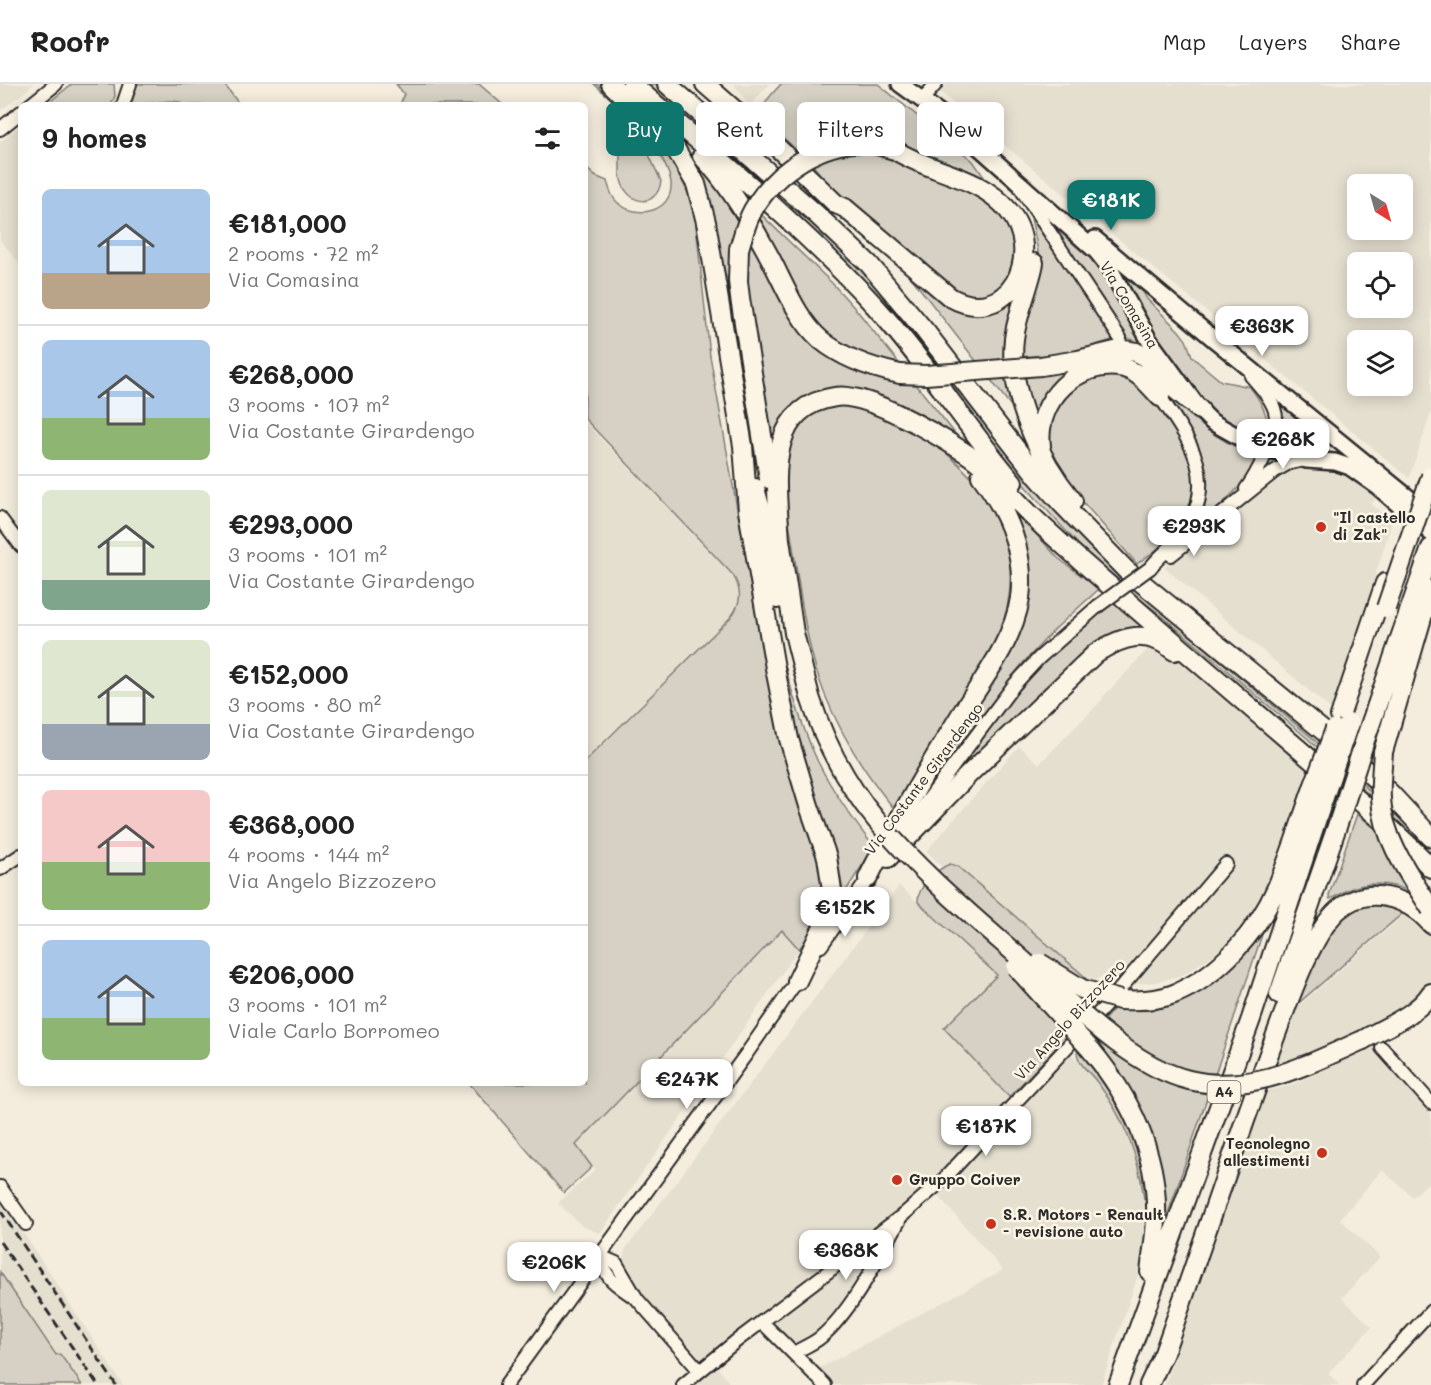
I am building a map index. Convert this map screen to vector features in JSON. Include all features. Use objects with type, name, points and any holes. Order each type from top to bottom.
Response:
[{"type":"highway","points":[[611,84],[675,148],[696,184],[706,222],[743,446],[748,511],[775,668],[789,739],[808,806],[827,857],[832,890],[830,912],[797,981]]},
{"type":"highway","points":[[632,84],[753,188],[843,272],[890,324],[1003,470],[1082,559]]},
{"type":"highway","points":[[667,84],[816,214],[868,264],[925,331],[1037,476],[1110,554],[1157,597],[1327,734],[1390,793],[1429,834]]},
{"type":"highway","points":[[685,84],[715,102]]},
{"type":"highway","points":[[705,84],[725,102]]},
{"type":"highway","points":[[648,97],[721,179],[768,254],[791,299],[813,332],[829,346],[859,362],[900,374],[926,375],[1041,366],[1115,351],[1136,352],[1144,356],[1176,390],[1200,410]]},
{"type":"highway","points":[[905,151],[918,153],[961,170],[1013,204],[1027,221],[1035,255],[1016,328],[1014,342],[1016,386],[1042,454],[1110,554]]},
{"type":"highway","points":[[785,155],[836,204],[845,208],[958,302],[989,303],[1009,292],[1018,280],[1024,256],[1022,235],[1011,213],[994,197],[962,178],[904,156]]},
{"type":"highway","points":[[810,156],[789,168],[769,187],[752,211],[739,249],[738,281],[794,633],[810,698]]},
{"type":"highway","points":[[1042,454],[1042,425],[1047,406],[1056,393],[1076,375],[1104,367],[1125,368],[1144,380],[1160,397]]},
{"type":"highway","points":[[780,543],[778,451],[789,425],[811,405],[847,396],[863,400],[912,422],[982,465],[1038,521],[1370,810],[1431,868]]},
{"type":"highway","points":[[868,878],[924,775],[1006,639],[1016,618],[1021,571],[1012,525],[994,493],[980,475],[948,443]]},
{"type":"highway","points":[[743,446],[762,514],[781,622],[828,743],[862,800],[903,850],[972,915],[1125,1049],[1147,1064],[1190,1080],[1237,1084],[1271,1078],[1363,1040],[1409,1024],[1431,1007]]},
{"type":"highway","points":[[1344,720],[1393,561],[1431,467]]},
{"type":"highway","name":"A4","points":[[1118,1385],[1251,1019],[1319,793],[1386,608],[1425,481]]},
{"type":"highway","name":"A4","points":[[1148,1385],[1429,555]]},
{"type":"highway","points":[[1428,915],[1394,845],[1381,799],[1383,752],[1431,586]]},
{"type":"highway","points":[[868,878],[1048,697],[1096,653],[1113,642],[1142,636],[1156,639],[1188,662],[1219,679]]},
{"type":"highway","points":[[972,915],[1068,981],[1093,993],[1120,1000],[1154,999],[1174,994],[1204,977],[1237,948],[1256,924],[1276,889],[1319,793]]},
{"type":"highway","points":[[1148,1385],[1164,1353],[1293,988],[1319,937],[1339,909],[1370,896],[1396,899],[1428,915]]},
{"type":"highway","points":[[972,915],[1091,1050],[1115,1080],[1131,1108],[1146,1145],[1152,1171],[1156,1216],[1145,1309]]},
{"type":"highway","points":[[1363,1040],[1406,1015],[1427,1000],[1431,993]]},
{"type":"main road","name":"Via Comasina","points":[[900,84],[921,100],[934,116],[966,143],[990,159],[1097,252],[1110,267],[1149,340],[1200,410],[1212,422],[1253,445],[1307,460],[1335,462],[1350,467],[1377,486],[1431,533]]},
{"type":"main road","name":"Via Comasina","points":[[1015,180],[1076,223],[1236,358],[1431,516]]},
{"type":"street","points":[[34,102],[56,84]]},
{"type":"street","points":[[124,102],[130,84]]},
{"type":"street","points":[[921,100],[936,84]]},
{"type":"street","points":[[0,129],[18,114]]},
{"type":"street","points":[[1015,180],[1120,338]]},
{"type":"street","name":"Via Comasina","points":[[1236,358],[1274,406],[1278,424],[1275,438],[1268,449]]},
{"type":"street","points":[[1139,367],[1179,423],[1192,447],[1200,486],[1196,507],[1187,526],[1180,537],[1150,568]]},
{"type":"street","name":"Via Costante Girardengo","points":[[1220,516],[1250,483],[1262,465],[1268,449]]},
{"type":"street","name":"Via Costante Girardengo","points":[[506,1385],[797,981],[868,878],[1014,685],[1047,651],[1098,606],[1150,568],[1162,562],[1278,468],[1307,460]]},
{"type":"street","points":[[0,518],[18,542]]},
{"type":"street","points":[[0,869],[18,857]]},
{"type":"street","name":"Via Angelo Bizzozero","points":[[682,1385],[903,1215],[944,1179],[1100,1011],[1226,864]]},
{"type":"street","points":[[1382,1048],[1431,1103]]},
{"type":"street","points":[[0,1187],[26,1224]]},
{"type":"street","name":"Via Angelo Bizzozero","points":[[793,1353],[819,1339],[832,1327],[857,1292],[903,1215]]},
{"type":"street","points":[[600,1256],[605,1275],[637,1299],[699,1370]]},
{"type":"street","points":[[1363,1385],[1431,1311]]},
{"type":"street","points":[[762,1322],[825,1385]]},
{"type":"shaded area","points":[[0,84],[34,84],[0,111]]},
{"type":"shaded area","points":[[72,84],[114,84],[115,96],[112,102],[51,102]]},
{"type":"shaded area","points":[[137,84],[224,84],[238,102],[170,101],[132,102]]},
{"type":"shaded area","points":[[396,84],[479,84],[500,102],[401,102],[404,94]]},
{"type":"shaded area","points":[[594,84],[597,84],[617,102]]},
{"type":"shaded area","points":[[645,84],[659,84],[680,102],[664,102]]},
{"type":"shaded area","points":[[734,84],[770,84],[753,102],[746,102]]},
{"type":"shaded area","points":[[781,84],[878,84],[900,102],[797,102],[797,150],[785,139],[785,102],[767,102]]},
{"type":"shaded area","points":[[947,84],[1431,84],[1431,413],[1409,478],[1004,145],[1004,102],[952,102],[940,92]]},
{"type":"shaded area","points":[[684,106],[696,116],[696,133],[684,122]]},
{"type":"shaded area","points":[[905,106],[917,116],[917,156],[967,156],[973,161],[1010,215],[1017,268],[998,292],[976,298],[955,293],[836,194],[803,156],[905,156]]},
{"type":"shaded area","points":[[18,127],[18,261],[0,240],[0,142]]},
{"type":"shaded area","points":[[620,156],[650,156],[661,181],[658,191],[647,200],[633,198],[622,184]]},
{"type":"shaded area","points":[[660,156],[669,156],[674,162],[694,207],[710,356],[759,632],[779,726],[818,848],[822,872],[822,896],[817,918],[810,934],[799,949],[782,930],[576,1145],[592,1167],[564,1193],[472,1086],[588,1086],[588,758],[731,617],[739,601],[738,586],[733,575],[588,422],[588,170],[595,176],[607,181],[613,198],[617,202],[625,208],[643,212],[660,207],[670,193],[671,183]]},
{"type":"shaded area","points":[[719,156],[742,156],[812,217],[881,289],[1114,568],[1142,595],[1311,737],[1431,847],[1431,855],[1307,738],[1156,611],[1112,578],[1085,552],[1024,485],[921,351]]},
{"type":"shaded area","points":[[703,166],[720,187],[801,325],[890,373],[884,361],[840,344],[806,313],[743,197],[832,283],[859,313],[965,446],[844,390],[773,441],[769,439],[744,276],[726,278],[710,199],[698,170]]},
{"type":"shaded area","points":[[1045,213],[1101,265],[1143,344],[1128,338],[1043,215]]},
{"type":"shaded area","points":[[1031,218],[1115,339],[1071,353],[1019,357],[1038,251]]},
{"type":"shaded area","points":[[876,240],[946,300],[1016,291],[1009,321],[1018,415],[914,281]]},
{"type":"shaded area","points":[[1118,272],[1143,292],[1147,299],[1179,331],[1186,340],[1192,356],[1198,362],[1221,381],[1250,387],[1266,415],[1266,429],[1261,435],[1253,438],[1213,415],[1175,372]]},
{"type":"shaded area","points":[[1114,352],[1151,365],[1065,375],[1052,385],[1041,399],[1034,420],[1017,369]]},
{"type":"shaded area","points":[[1151,372],[1199,423],[1226,442],[1259,456],[1242,484],[1204,522],[1202,521],[1206,498],[1206,478],[1203,459],[1187,424]]},
{"type":"shaded area","points":[[1110,373],[1136,384],[1155,402],[1185,444],[1195,470],[1193,498],[1182,525],[1168,541],[1137,564],[1067,484],[1045,443],[1049,409],[1077,381]]},
{"type":"shaded area","points":[[1268,393],[1308,423],[1322,453],[1312,456],[1282,449]]},
{"type":"shaded area","points":[[843,402],[875,410],[913,430],[943,451],[969,475],[989,502],[1003,533],[1010,566],[1008,602],[997,640],[896,811],[865,770],[847,741],[818,676],[804,616],[785,496],[784,457],[790,432],[799,420],[813,412]]},
{"type":"shaded area","points":[[588,425],[752,596],[588,756]]},
{"type":"shaded area","points":[[1313,463],[1345,470],[1379,494],[1371,504],[1392,522],[1333,711],[1164,567],[1276,477],[1295,467]]},
{"type":"shaded area","points":[[1000,495],[1058,558],[1099,589],[1056,628],[1023,663],[941,768],[938,766],[1021,612]]},
{"type":"shaded area","points":[[1115,601],[1150,630],[1126,632],[953,780],[1025,683],[1067,639]]},
{"type":"shaded area","points":[[773,616],[792,690],[810,744],[837,795],[874,847],[833,911],[799,754]]},
{"type":"shaded area","points":[[1154,643],[1170,652],[1313,772],[1283,864],[1248,925],[1227,946],[1183,975],[1156,982],[1135,984],[1109,981],[1102,976],[1091,983],[957,866],[950,864],[942,867],[926,851],[1019,746],[1039,764]]},
{"type":"shaded area","points":[[1357,814],[1385,836],[1416,894],[1399,887],[1373,884],[1347,890],[1330,899],[1329,895]]},
{"type":"shaded area","points":[[950,864],[957,866],[1083,975],[1091,986],[1059,1024],[1069,1034],[1009,1097],[944,1028],[997,975],[918,902],[921,890],[929,879]]},
{"type":"shaded area","points":[[899,886],[977,954],[997,975],[944,1028],[1011,1099],[938,1178],[903,1210],[837,1330],[822,1344],[799,1354],[762,1316],[699,1364],[640,1297],[625,1270],[623,1259],[625,1250]]},
{"type":"shaded area","points":[[1354,901],[1411,906],[1294,1007],[1320,934]]},
{"type":"shaded area","points":[[1408,911],[1421,919],[1431,935],[1431,987],[1404,1013],[1273,1069],[1296,1008]]},
{"type":"shaded area","points":[[1266,923],[1165,1223],[1162,1222],[1133,1128],[1150,1196],[1144,1199],[1134,1152],[1122,1123],[1106,1095],[1081,1064],[1077,1051],[1118,1004],[1154,1002]]},
{"type":"shaded area","points":[[782,930],[799,949],[600,1233],[583,1227],[558,1203],[596,1169],[576,1145]]},
{"type":"shaded area","points":[[1373,1048],[1431,1113],[1431,1180],[1413,1197],[1382,1170],[1340,1219],[1380,1257],[1342,1298],[1372,1327],[1328,1373],[1339,1385],[1165,1385],[1266,1091],[1288,1086]]},
{"type":"shaded area","points":[[1069,1052],[1097,1081],[1123,1124],[1138,1166],[1144,1199],[1143,1238],[1138,1275],[1101,1385],[831,1385],[816,1370],[1003,1270],[936,1193]]},
{"type":"shaded area","points":[[0,1197],[123,1385],[82,1385],[60,1354],[57,1356],[0,1272]]},
{"type":"shaded area","points":[[0,1272],[56,1355],[60,1354],[82,1385],[0,1385]]},
{"type":"shaded area","points":[[714,1363],[731,1385],[687,1385]]},
{"type":"railway","points":[[0,1210],[116,1385]]},
{"type":"railway","points":[[0,1242],[98,1385]]},
{"type":"place","name":"\"Il castello di Zak\"","points":[[1321,527]]},
{"type":"place","name":"Tecnolegno allestimenti","points":[[1322,1153]]},
{"type":"place","name":"Gruppo Coiver","points":[[897,1180]]},
{"type":"place","name":"S.R. Motors - Renault - revisione auto","points":[[991,1224]]}]
